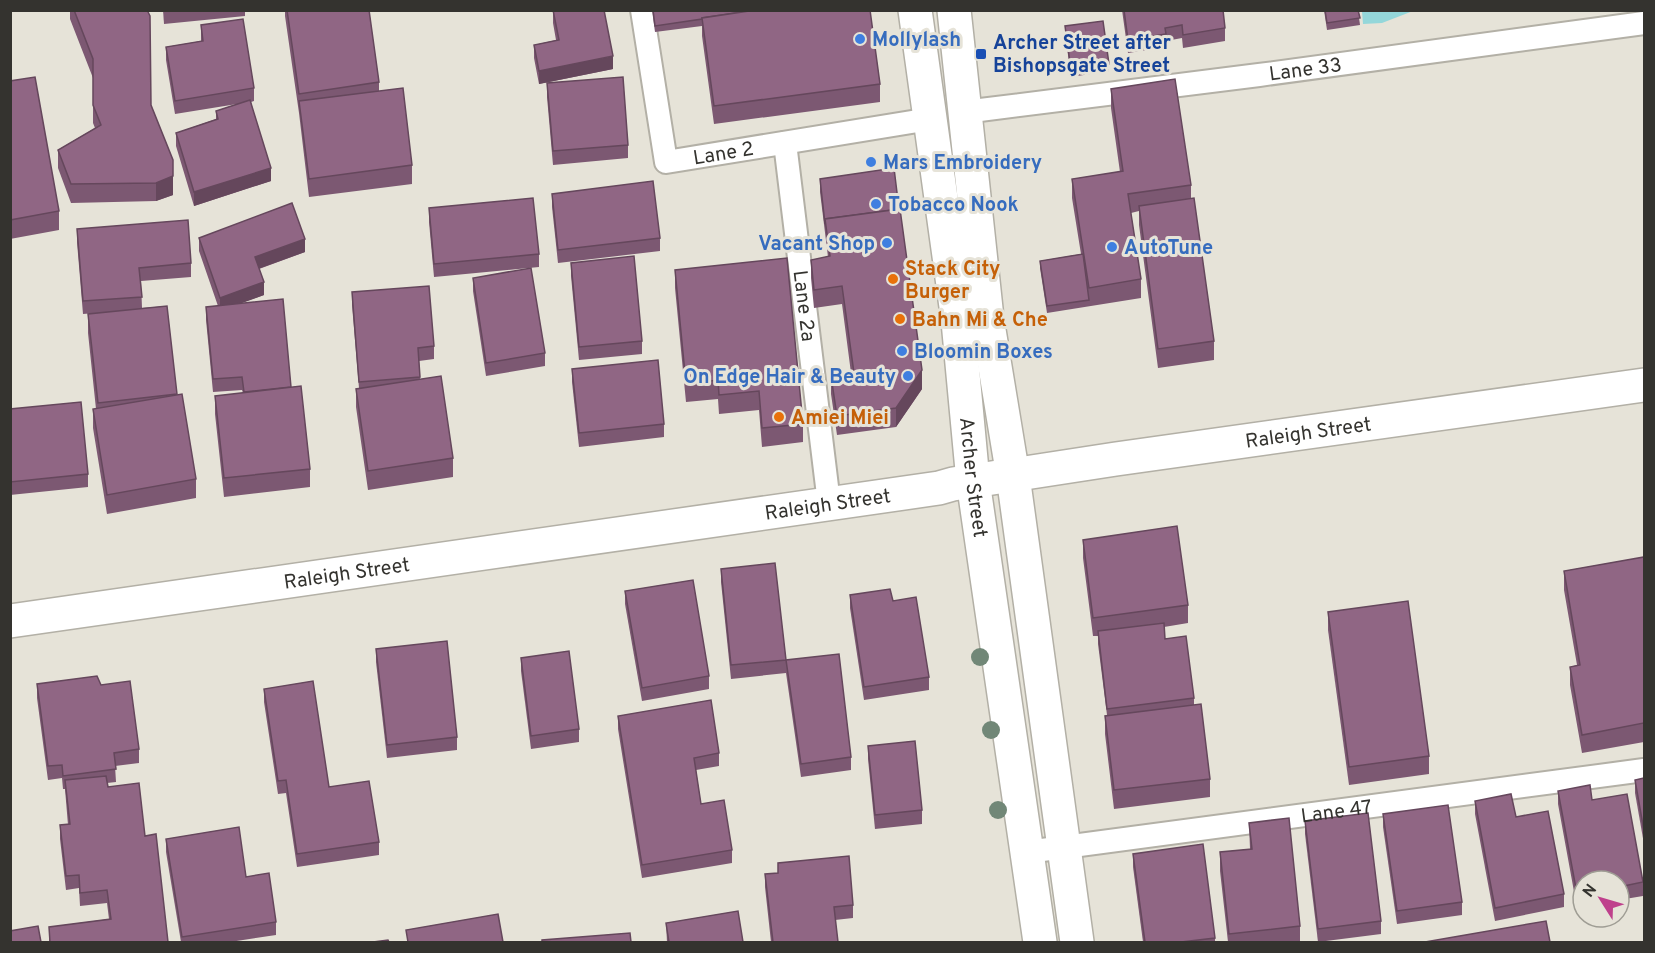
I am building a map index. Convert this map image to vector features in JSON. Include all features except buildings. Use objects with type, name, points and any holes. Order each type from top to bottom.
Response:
[{"type":"main road","name":"Archer Street","points":[[915,10],[958,321],[973,481],[1040,942]]},
{"type":"main road","name":"Archer Street","points":[[954,10],[987,318],[1013,476],[1077,942]]},
{"type":"main road","name":"Raleigh Street","points":[[10,621],[939,488],[1116,459],[1644,385]]},
{"type":"lane","name":"Lane 2","points":[[642,10],[666,162],[930,118]]},
{"type":"lane","name":"Lane 33","points":[[964,112],[1644,23]]},
{"type":"lane","name":"Lane 2a","points":[[785,143],[829,503]]},
{"type":"lane","name":"Lane 47","points":[[1027,852],[1644,770]]},
{"type":"water","points":[[1362,10],[1413,11],[1382,23],[1363,24]]},
{"type":"place","name":"Mollylash","points":[[860,39]]},
{"type":"place","name":"Archer Street after Bishopsgate Street","points":[[981,54]]},
{"type":"place","name":"Mars Embroidery","points":[[871,162]]},
{"type":"place","name":"Tobacco Nook","points":[[876,204]]},
{"type":"place","name":"Vacant Shop","points":[[887,243]]},
{"type":"place","name":"AutoTune","points":[[1112,247]]},
{"type":"place","name":"Stack City Burger","points":[[893,279]]},
{"type":"place","name":"Bahn Mi & Che","points":[[900,319]]},
{"type":"place","name":"Bloomin Boxes","points":[[902,351]]},
{"type":"place","name":"On Edge Hair & Beauty","points":[[908,376]]},
{"type":"place","name":"Amiei Miei","points":[[779,417]]}]
